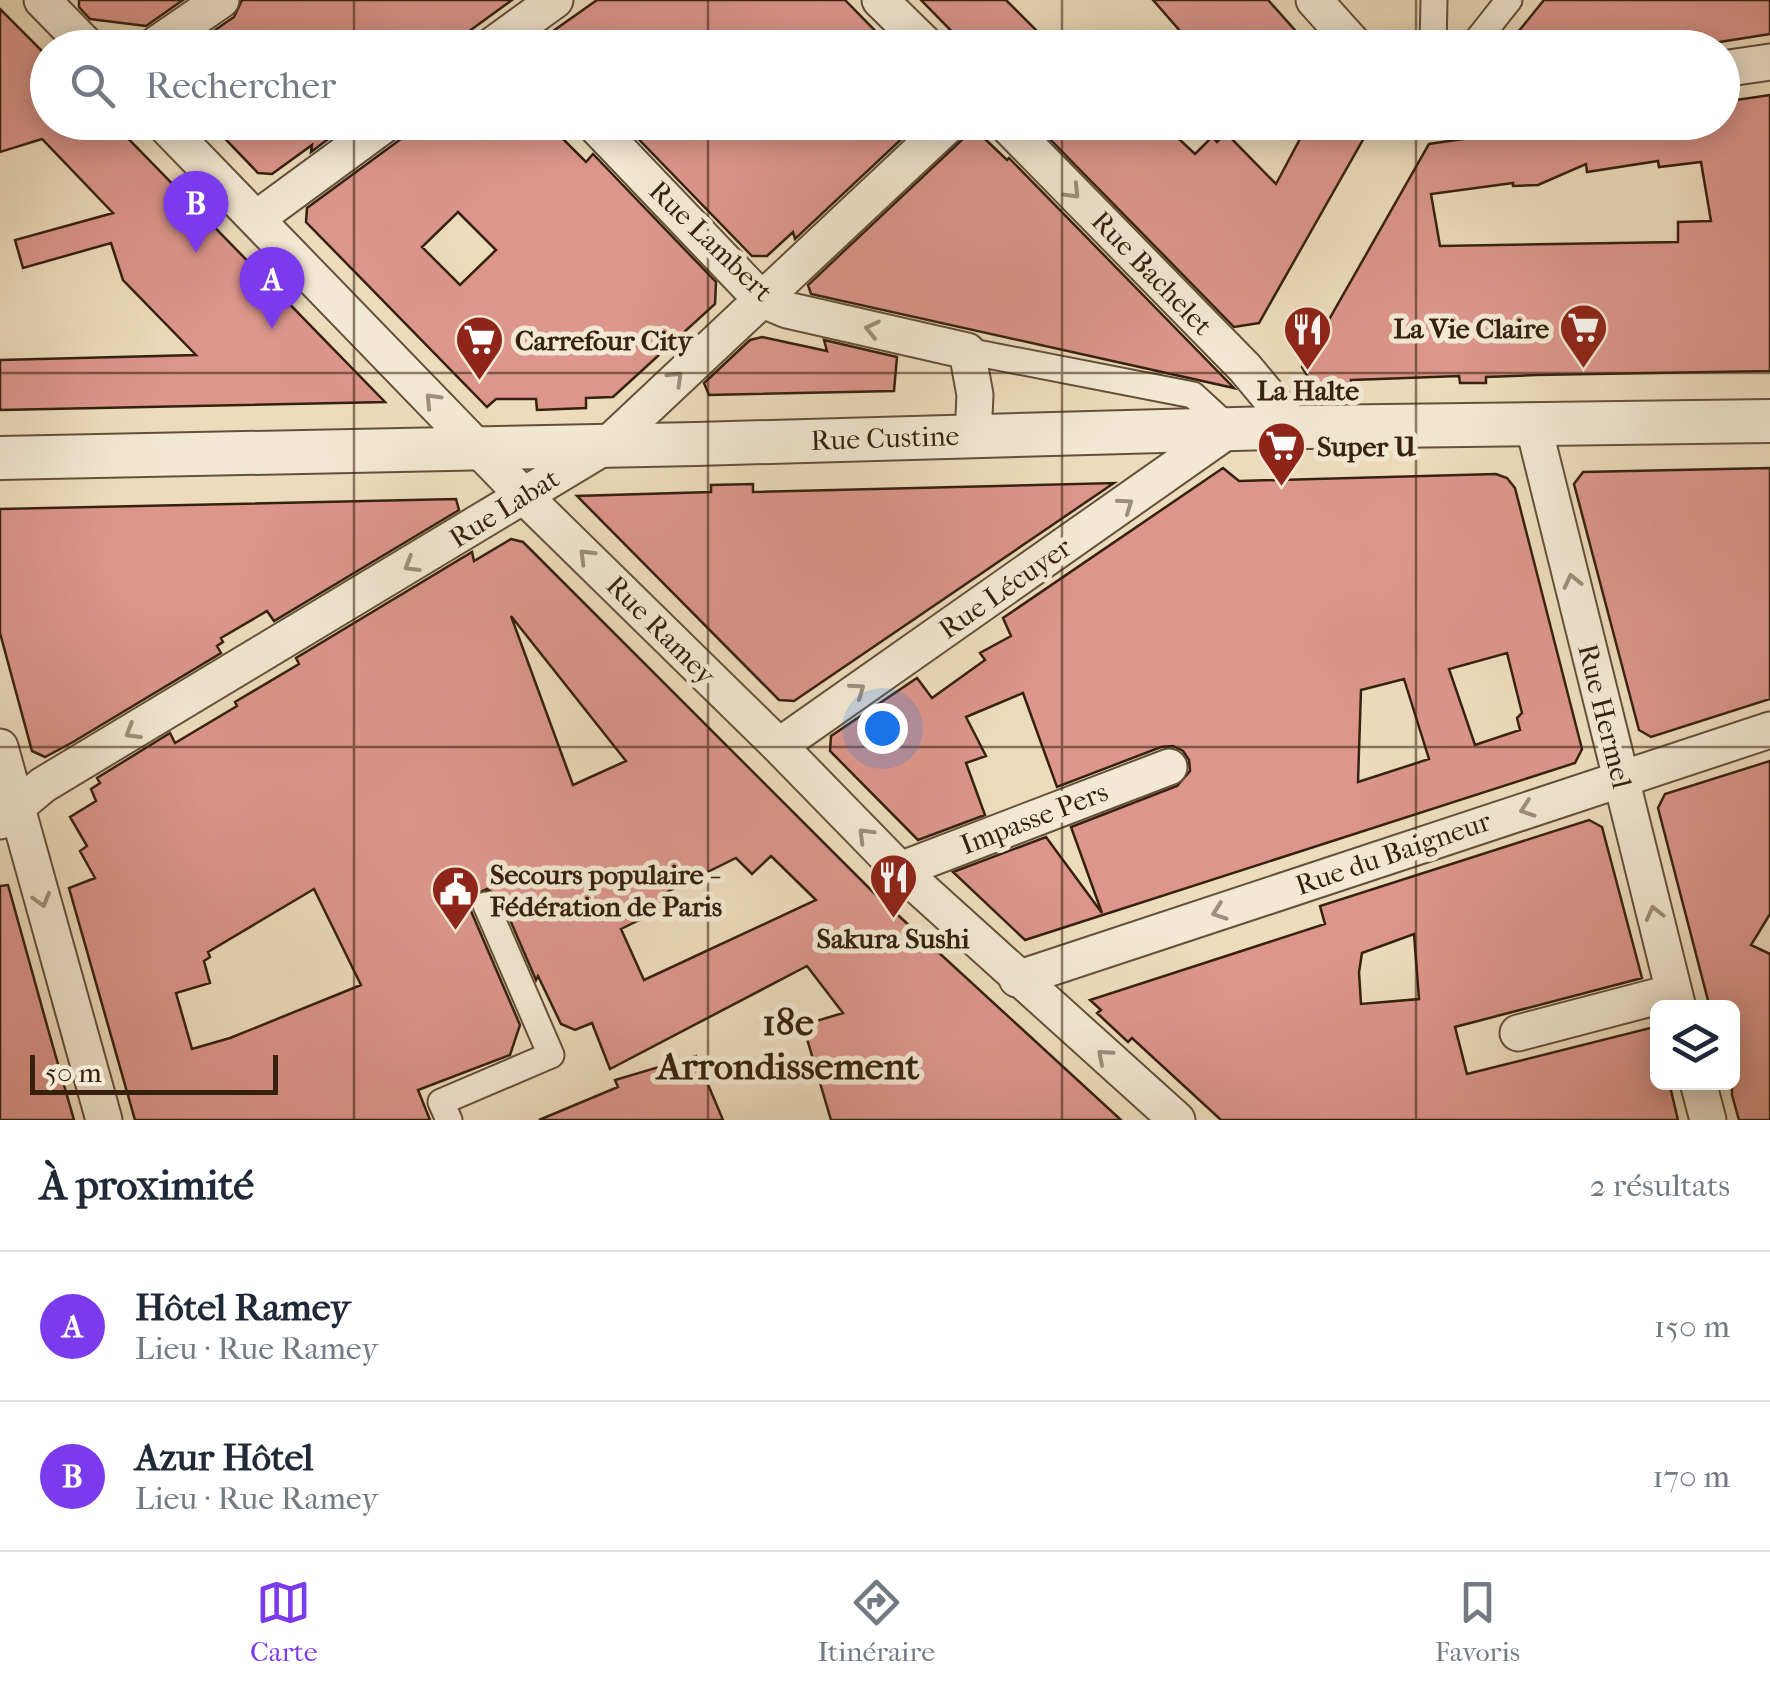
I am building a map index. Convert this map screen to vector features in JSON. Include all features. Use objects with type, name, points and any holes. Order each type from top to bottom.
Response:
[{"type":"street","points":[[42,0],[71,30]]},
{"type":"street","points":[[177,30],[220,0]]},
{"type":"street","points":[[521,30],[555,0]]},
{"type":"street","points":[[880,0],[911,30]]},
{"type":"street","points":[[1314,0],[1341,30]]},
{"type":"street","points":[[1433,30],[1434,0]]},
{"type":"street","points":[[1486,30],[1510,0]]},
{"type":"street","points":[[1740,66],[1770,62]]},
{"type":"street","name":"Rue Ramey","points":[[179,140],[524,496],[900,870],[1177,1120]]},
{"type":"street","points":[[256,219],[364,140]]},
{"type":"street","name":"Rue Lambert","points":[[609,140],[761,298],[787,310],[1193,396],[1230,429]]},
{"type":"street","name":"Rue Labat","points":[[8,813],[43,785],[606,446],[932,140]]},
{"type":"street","name":"Rue Bachelet","points":[[1022,140],[1246,368],[1294,428]]},
{"type":"street","points":[[967,350],[975,395],[973,436]]},
{"type":"street","name":"Rue Custine","points":[[0,458],[1230,429],[1770,421]]},
{"type":"street","name":"Rue Hermel","points":[[1533,424],[1676,1000]]},
{"type":"street","name":"Rue Lécuyer","points":[[778,746],[1230,429]]},
{"type":"street","name":"Rue du Baigneur","points":[[1017,979],[1770,730]]},
{"type":"street","points":[[0,747],[8,813],[104,1120]]},
{"type":"street","name":"Impasse Pers","points":[[900,870],[1169,768]]},
{"type":"street","points":[[449,1120],[441,1102],[551,1055],[486,905]]},
{"type":"street","points":[[1518,1033],[1650,1005]]},
{"type":"street","points":[[1700,1090],[1708,1120]]},
{"type":"building","points":[[79,0],[183,0],[146,26],[90,19],[79,7]]},
{"type":"building","points":[[242,0],[512,0],[471,30],[215,30],[234,17]]},
{"type":"building","points":[[597,0],[845,0],[874,30],[554,30]]},
{"type":"building","points":[[921,0],[1006,0],[1036,30],[950,30]]},
{"type":"building","points":[[1153,0],[1268,0],[1295,30],[1179,30]]},
{"type":"building","points":[[1544,0],[1770,0],[1770,34],[1740,39],[1740,30],[1520,30]]},
{"type":"building","points":[[0,9],[30,39],[30,140],[39,140],[0,152]]},
{"type":"building","points":[[1770,95],[1770,371],[1486,377],[1486,383],[1460,383],[1459,376],[1351,380],[1351,386],[1314,387],[1302,367],[1429,144],[1456,140],[1740,140],[1740,99]],"holes":[[[1658,161],[1659,167],[1701,162],[1711,221],[1678,222],[1678,242],[1440,246],[1431,194],[1513,183],[1538,185],[1586,164],[1587,172]]]},
{"type":"building","points":[[43,140],[130,140],[385,402],[0,410],[0,360],[196,355],[123,280],[111,243],[23,268],[15,240],[113,213]]},
{"type":"building","points":[[226,140],[327,140],[311,152],[312,145],[272,174],[258,173]]},
{"type":"building","points":[[400,140],[564,140],[586,162],[593,154],[716,282],[715,304],[613,397],[586,398],[586,408],[537,410],[536,399],[496,399],[487,407],[306,222],[307,208]],"holes":[[[458,212],[496,250],[460,285],[422,247]]]},
{"type":"building","points":[[639,140],[900,140],[795,239],[793,232],[767,256],[752,256]]},
{"type":"building","points":[[962,140],[986,140],[1009,158],[1234,388],[811,294],[808,285]]},
{"type":"building","points":[[1051,140],[1180,140],[1195,154],[1209,140],[1233,140],[1276,184],[1299,140],[1363,140],[1259,323],[1234,327]]},
{"type":"building","points":[[762,337],[827,351],[824,340],[897,357],[894,391],[709,395],[704,383],[750,340]]},
{"type":"building","points":[[1223,468],[1239,481],[1496,474],[1507,478],[1515,488],[1582,749],[1575,763],[1025,940],[953,872],[1046,837],[1102,913],[1071,827],[1177,786],[1190,771],[1183,751],[1173,746],[1161,747],[1057,787],[1023,693],[966,717],[986,756],[966,763],[985,815],[918,840],[830,751],[831,736],[917,678],[932,698],[985,660],[980,653],[1011,636],[1003,618]],"holes":[[[1507,653],[1522,713],[1517,718],[1520,730],[1475,745],[1449,669]],[[1404,679],[1429,759],[1358,782],[1361,690]]]},
{"type":"building","points":[[1770,468],[1770,699],[1651,737],[1639,730],[1574,484],[1583,472]]},
{"type":"building","points":[[1114,483],[794,701],[779,700],[577,496],[711,492],[711,485],[753,484],[753,492]]},
{"type":"building","points":[[456,499],[459,510],[274,621],[267,611],[221,638],[223,642],[217,646],[221,653],[73,742],[45,757],[32,751],[0,633],[0,509]]},
{"type":"building","points":[[511,539],[523,542],[875,894],[1121,1120],[831,1120],[803,1025],[843,1013],[807,966],[610,1069],[592,1023],[575,1030],[561,1024],[538,976],[536,980],[501,899],[487,889],[472,896],[471,911],[520,1025],[510,1055],[418,1090],[430,1120],[135,1120],[69,888],[95,878],[80,851],[87,846],[70,817],[96,801],[91,789],[100,783],[97,778],[170,733],[175,743],[237,706],[235,702],[299,664],[296,658],[472,552],[474,561]],"holes":[[[511,616],[626,761],[573,785]],[[771,856],[816,900],[644,980],[621,929],[670,905],[665,893],[736,858],[752,874]],[[314,889],[361,985],[230,1038],[192,1049],[176,993],[210,983],[204,961],[210,957],[208,952]]]},
{"type":"building","points":[[1770,761],[1770,914],[1751,945],[1770,954],[1770,1120],[1739,1120],[1732,1090],[1740,1090],[1740,1000],[1708,1000],[1658,808],[1665,794]]},
{"type":"building","points":[[1589,820],[1602,827],[1642,978],[1455,1027],[1467,1074],[1650,1028],[1650,1090],[1671,1090],[1678,1120],[1221,1120],[1132,1038],[1128,1042],[1097,1013],[1101,1010],[1090,1000],[1325,924],[1320,906]],"holes":[[[1414,934],[1419,999],[1361,1004],[1362,953]]]},
{"type":"building","points":[[8,885],[74,1120],[0,1120],[0,886]]},
{"type":"building","points":[[696,1056],[723,1120],[539,1120],[618,1087],[615,1080]]},
{"type":"place","name":"Azur Hôtel","points":[[196,253]]},
{"type":"place","name":"Hôtel Ramey","points":[[272,329]]},
{"type":"place","name":"La Vie Claire","points":[[1584,370]]},
{"type":"place","name":"La Halte","points":[[1308,372]]},
{"type":"place","name":"Carrefour City","points":[[480,382]]},
{"type":"place","name":"Super U","points":[[1282,488]]},
{"type":"place","name":"Sakura Sushi","points":[[893,920]]},
{"type":"place","name":"Secours populaire - Fédération de Paris","points":[[455,932]]},
{"type":"district","name":"18e Arrondissement","points":[[788,1044]]}]
